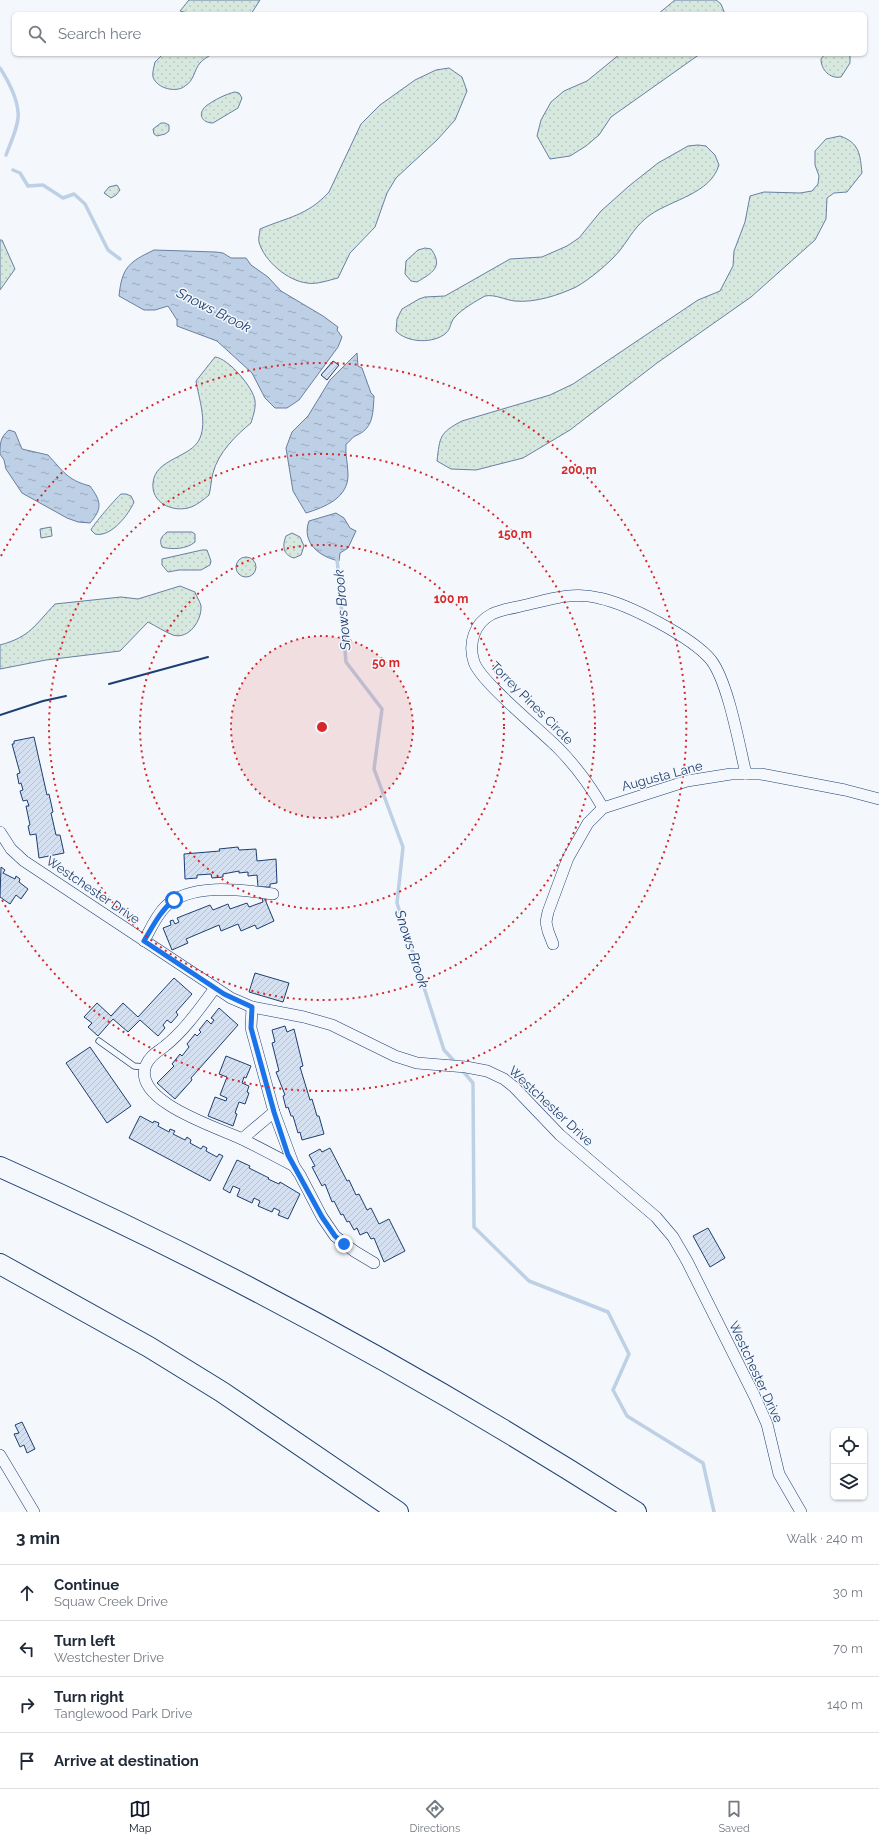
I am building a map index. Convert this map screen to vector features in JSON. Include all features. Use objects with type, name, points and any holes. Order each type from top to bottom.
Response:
[{"type":"highway","points":[[0,1167],[171,1248],[304,1317],[424,1383],[548,1456],[636,1512]]},
{"type":"highway","points":[[0,1264],[149,1347],[222,1392],[398,1512]]},
{"type":"street","name":"Torrey Pines Circle","points":[[603,808],[582,775],[557,747],[492,685],[475,664],[472,656],[472,639],[481,623],[491,615],[562,596],[586,596],[599,598],[627,607],[674,632],[699,649],[710,660],[718,672],[725,691],[746,774]]},
{"type":"street","name":"Augusta Lane","points":[[553,944],[546,922],[548,912],[568,858],[588,824],[603,808],[687,781],[731,774],[761,774],[845,790],[879,799]]},
{"type":"street","name":"Westchester Drive","points":[[0,832],[11,849],[24,861],[231,998],[252,1007],[304,1017],[332,1025],[395,1056],[416,1063],[466,1067],[487,1071],[504,1079],[514,1087],[560,1135],[656,1217],[673,1237],[687,1261],[755,1397],[767,1424],[779,1474],[801,1512]]},
{"type":"street","points":[[144,941],[157,917],[166,907],[185,895],[197,892],[239,890],[273,894]]},
{"type":"street","points":[[215,988],[181,1031],[149,1059],[145,1067],[144,1076],[148,1085],[159,1098],[175,1109],[242,1139],[294,1166]]},
{"type":"street","points":[[252,1007],[251,1028],[274,1112],[294,1166],[322,1217],[335,1236],[354,1251],[374,1263]]},
{"type":"street","points":[[242,1139],[274,1112]]},
{"type":"street","points":[[0,1455],[34,1512]]},
{"type":"lane","points":[[99,1040],[134,1066],[145,1067]]},
{"type":"shaded area","points":[[189,0],[260,0],[252,12],[180,11]]},
{"type":"shaded area","points":[[675,0],[716,0],[721,4],[724,12],[660,12]]},
{"type":"shaded area","points":[[161,56],[209,56],[200,63],[188,84],[177,89],[168,89],[155,81],[153,72],[155,62]]},
{"type":"shaded area","points":[[618,56],[697,56],[611,117],[599,135],[586,146],[570,156],[550,159],[537,136],[541,120],[551,102],[564,91],[587,81]]},
{"type":"shaded area","points":[[823,56],[850,56],[850,63],[841,77],[833,77],[824,70],[821,59]]},
{"type":"shaded area","points":[[449,68],[462,77],[467,91],[455,120],[437,140],[396,178],[387,193],[375,227],[350,253],[338,278],[318,283],[307,283],[292,278],[271,263],[262,249],[259,240],[260,229],[297,215],[321,200],[329,192],[361,124],[380,105],[415,80],[436,70]]},
{"type":"shaded area","points":[[235,92],[239,93],[242,98],[238,108],[213,123],[209,123],[202,118],[201,115],[203,109],[206,106],[228,94]]},
{"type":"shaded area","points":[[161,123],[169,125],[169,131],[165,134],[157,136],[154,134],[153,129]]},
{"type":"shaded area","points":[[840,136],[852,142],[858,150],[862,173],[847,192],[834,193],[827,198],[826,219],[815,240],[751,297],[657,363],[570,430],[523,458],[476,470],[451,469],[437,461],[442,436],[454,425],[462,421],[550,395],[573,384],[698,300],[720,291],[733,266],[734,251],[745,222],[750,196],[764,192],[800,193],[812,191],[818,184],[819,176],[815,165],[815,151],[826,139]]},
{"type":"shaded area","points":[[688,146],[706,146],[715,155],[719,165],[708,183],[690,195],[659,209],[650,215],[637,227],[612,259],[581,284],[555,295],[531,301],[515,301],[485,296],[461,311],[453,319],[449,330],[441,337],[435,339],[421,341],[413,340],[396,331],[397,319],[402,309],[419,299],[425,297],[445,296],[510,259],[542,257],[567,246],[579,238],[601,211],[658,163]]},
{"type":"shaded area","points":[[117,185],[120,190],[116,195],[111,198],[104,193],[109,187]]},
{"type":"shaded area","points":[[0,240],[2,240],[15,269],[0,290]]},
{"type":"shaded area","points":[[425,248],[431,249],[435,255],[436,265],[431,272],[422,279],[417,282],[411,281],[405,274],[406,261],[418,250]]},
{"type":"shaded area","points":[[215,357],[227,362],[240,374],[254,395],[255,404],[251,423],[228,445],[219,458],[213,473],[209,495],[202,501],[188,508],[182,509],[169,507],[163,504],[155,495],[153,483],[155,475],[160,468],[167,463],[190,450],[196,445],[200,438],[203,417],[196,381]]},
{"type":"shaded area","points":[[121,494],[131,496],[134,502],[128,513],[113,529],[101,534],[95,534],[91,530],[92,527]]},
{"type":"shaded area","points":[[51,527],[52,536],[41,538],[40,529]]},
{"type":"shaded area","points":[[167,532],[192,532],[195,534],[195,542],[188,546],[179,548],[162,547],[161,539]]},
{"type":"shaded area","points":[[292,533],[300,537],[304,546],[301,555],[294,558],[290,557],[284,550],[286,536]]},
{"type":"shaded area","points":[[207,550],[211,561],[210,565],[201,570],[179,570],[168,572],[162,565],[162,559]]},
{"type":"shaded area","points":[[246,557],[253,560],[256,567],[253,574],[246,577],[239,574],[236,567],[239,560]]},
{"type":"shaded area","points":[[180,586],[195,592],[201,606],[197,623],[184,635],[173,635],[148,622],[120,651],[46,660],[0,669],[0,645],[10,642],[25,634],[37,624],[55,604],[121,597],[138,599]]},
{"type":"water","points":[[154,250],[216,252],[223,253],[231,258],[246,258],[251,265],[268,277],[281,291],[323,316],[338,327],[337,330],[342,337],[338,347],[299,400],[287,408],[275,408],[265,398],[252,373],[217,341],[177,326],[177,320],[168,306],[155,310],[144,310],[119,296],[122,278],[128,267],[138,258]]},
{"type":"water","points":[[357,353],[358,366],[362,368],[371,393],[374,396],[371,420],[369,425],[361,433],[346,444],[348,475],[347,483],[340,496],[321,508],[306,513],[293,491],[286,448],[292,432],[308,416],[330,380]]},
{"type":"water","points":[[9,430],[15,432],[22,449],[48,455],[71,478],[82,484],[90,486],[98,500],[99,509],[90,523],[78,522],[67,518],[22,493],[6,469],[4,460],[0,454],[1,441]]},
{"type":"water","points":[[336,513],[344,518],[350,528],[356,531],[348,548],[340,553],[339,561],[325,556],[314,548],[310,542],[307,529],[309,521]]},
{"type":"building","points":[[333,361],[339,365],[327,380],[321,375]]},
{"type":"building","points":[[34,737],[47,795],[49,794],[53,812],[51,813],[56,835],[60,835],[64,853],[39,858],[36,834],[30,835],[28,826],[30,825],[26,806],[29,806],[27,800],[23,801],[20,791],[23,790],[21,783],[19,784],[17,774],[20,773],[12,744],[14,744],[14,741]]},
{"type":"building","points":[[238,847],[239,850],[256,849],[257,861],[276,859],[277,883],[270,884],[270,887],[258,887],[257,875],[248,876],[248,872],[239,873],[239,871],[223,874],[223,877],[212,878],[211,874],[197,875],[197,878],[185,879],[184,854],[220,851],[219,849]]},
{"type":"building","points":[[1,867],[5,870],[3,873],[15,879],[16,876],[20,879],[19,882],[28,889],[21,899],[16,895],[10,904],[0,897]]},
{"type":"building","points":[[264,897],[274,921],[257,929],[255,925],[241,931],[238,924],[221,931],[219,925],[186,939],[188,943],[172,950],[163,928],[171,925],[170,921],[173,920],[175,924],[179,922],[177,918],[210,905],[213,910],[228,904],[230,909],[247,903],[249,907],[263,902],[262,898]]},
{"type":"building","points":[[255,973],[289,983],[283,1002],[249,992]]},
{"type":"building","points":[[174,978],[192,994],[176,1012],[178,1015],[171,1023],[167,1020],[163,1025],[165,1028],[158,1036],[140,1020],[128,1032],[113,1019],[98,1036],[88,1027],[92,1023],[84,1017],[97,1003],[111,1016],[123,1003],[138,1017]]},
{"type":"building","points":[[219,1008],[238,1025],[191,1078],[192,1080],[175,1099],[157,1083],[174,1066],[172,1064],[180,1054],[182,1056],[189,1047],[187,1044],[195,1034],[197,1036],[201,1032],[199,1030],[207,1020],[211,1024],[214,1020],[211,1018]]},
{"type":"building","points":[[285,1026],[287,1032],[294,1029],[303,1066],[300,1067],[310,1100],[312,1099],[324,1134],[302,1140],[300,1132],[298,1133],[293,1116],[291,1116],[288,1107],[286,1108],[283,1096],[285,1095],[276,1072],[279,1071],[272,1043],[275,1042],[272,1030]]},
{"type":"building","points":[[90,1047],[131,1106],[107,1123],[66,1063]]},
{"type":"building","points":[[226,1056],[251,1066],[242,1083],[249,1086],[247,1092],[249,1093],[245,1104],[239,1102],[235,1113],[237,1114],[233,1126],[208,1116],[215,1097],[226,1101],[227,1098],[220,1095],[227,1077],[219,1074]]},
{"type":"building","points":[[140,1116],[153,1123],[154,1121],[159,1123],[158,1126],[169,1132],[170,1129],[175,1131],[173,1134],[185,1140],[187,1137],[191,1140],[190,1143],[201,1149],[203,1146],[207,1148],[206,1151],[217,1157],[219,1154],[223,1156],[210,1181],[129,1138]]},
{"type":"building","points":[[330,1148],[356,1195],[359,1194],[367,1210],[371,1208],[379,1224],[389,1219],[405,1251],[384,1262],[374,1238],[371,1239],[367,1232],[360,1235],[357,1228],[354,1230],[349,1221],[347,1222],[343,1214],[341,1215],[334,1201],[332,1202],[325,1184],[322,1186],[312,1167],[315,1166],[309,1155],[320,1149],[322,1152]]},
{"type":"building","points":[[237,1160],[250,1166],[249,1168],[269,1178],[268,1179],[279,1184],[280,1182],[300,1194],[288,1219],[278,1215],[280,1211],[274,1208],[272,1212],[258,1206],[260,1201],[254,1198],[252,1203],[237,1196],[240,1189],[233,1186],[230,1193],[223,1189]]},
{"type":"building","points":[[708,1228],[725,1258],[710,1267],[693,1236]]},
{"type":"building","points":[[22,1422],[35,1449],[27,1453],[24,1445],[20,1447],[14,1434],[19,1433],[15,1425]]},
{"type":"waterway","name":"Snows Brook","points":[[0,68],[14,95],[18,112],[18,122],[6,155]]},
{"type":"waterway","name":"Snows Brook","points":[[13,170],[20,173],[28,186],[43,185],[63,198],[74,194],[85,204],[108,250],[120,259]]},
{"type":"waterway","name":"Snows Brook","points":[[337,558],[346,662],[382,709],[374,769],[403,847],[397,903],[444,1050],[456,1063]]},
{"type":"waterway","name":"Snows Brook","points":[[461,1069],[473,1083],[474,1227],[529,1281],[608,1312],[629,1354],[613,1390],[627,1416],[703,1463],[714,1512]]},
{"type":"wall","points":[[109,684],[208,657]]},
{"type":"wall","points":[[0,715],[43,701],[66,696]]},
{"type":"route","points":[[174,900],[157,917],[144,941],[224,994],[252,1007],[250,1017],[251,1028],[284,1145],[315,1206],[328,1227],[344,1244]]}]
